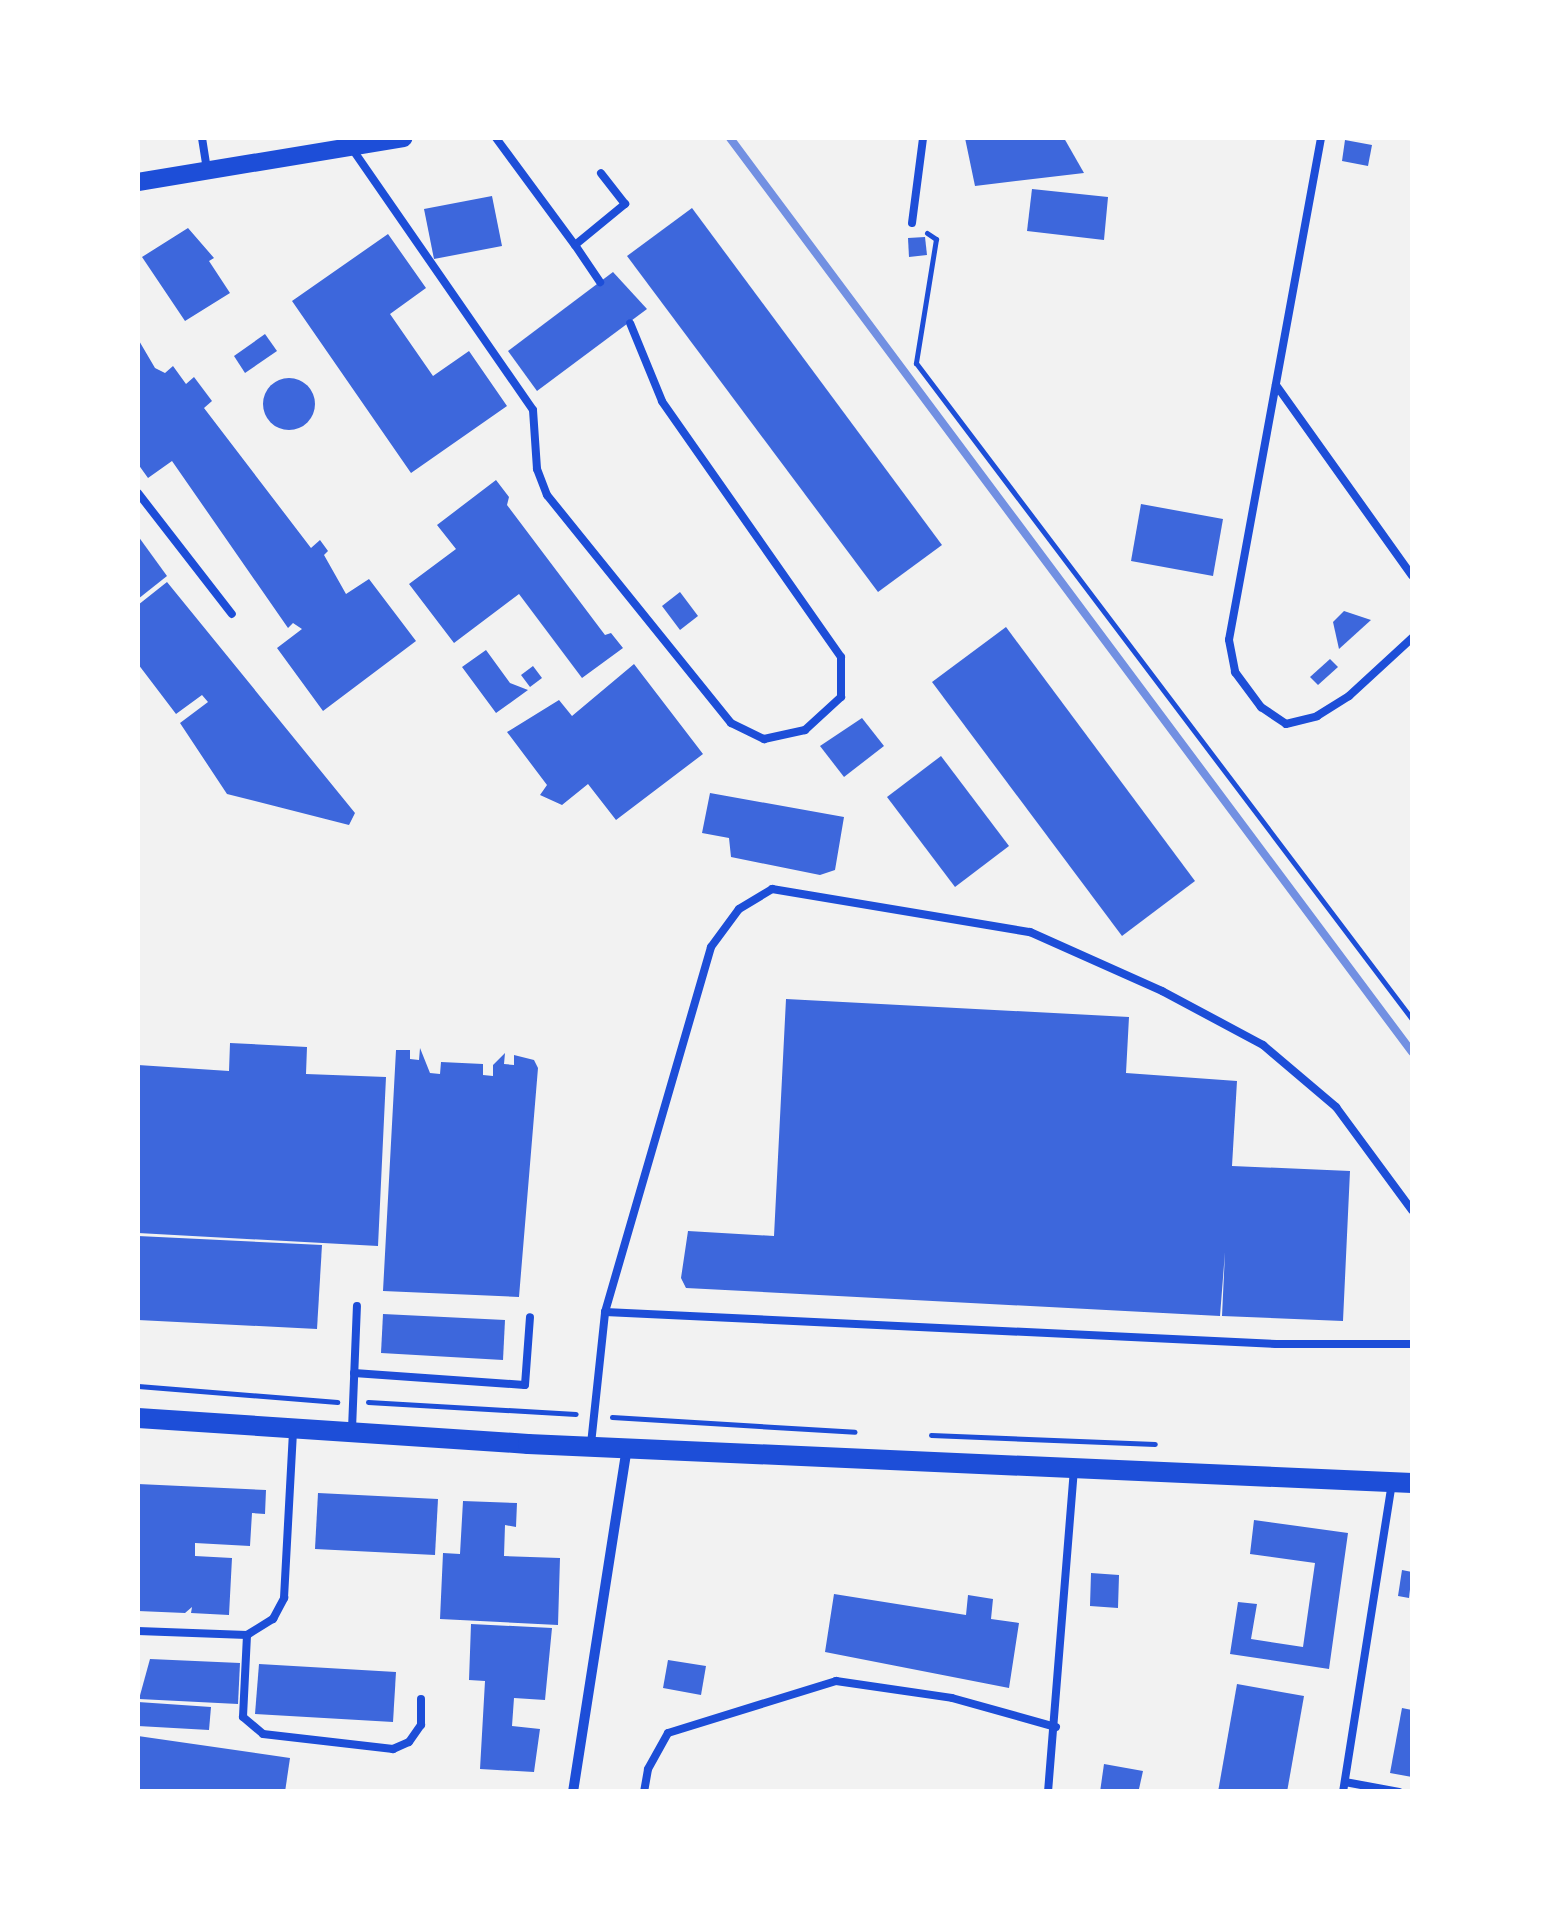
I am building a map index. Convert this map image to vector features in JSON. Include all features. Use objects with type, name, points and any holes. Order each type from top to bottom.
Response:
[{"type":"main road","points":[[138,1418],[590,1447],[1402,1483]]},
{"type":"street","points":[[138,182],[403,138]]},
{"type":"street","points":[[573,1792],[627,1448]]},
{"type":"lane","points":[[202,138],[207,171]]},
{"type":"lane","points":[[496,138],[600,282]]},
{"type":"lane","points":[[912,223],[923,138]]},
{"type":"lane","points":[[1321,138],[1230,640],[1235,672],[1261,708],[1286,724],[1318,716],[1349,696],[1412,638]]},
{"type":"lane","points":[[350,146],[534,410],[537,469],[547,496],[731,723],[764,740],[805,730],[841,696],[841,657],[662,401],[630,322]]},
{"type":"lane","points":[[575,245],[625,204],[601,173]]},
{"type":"lane","points":[[1276,385],[1412,576]]},
{"type":"lane","points":[[138,493],[232,614]]},
{"type":"lane","points":[[590,1447],[605,1312],[712,947],[739,909],[772,888],[1030,932],[1162,991],[1263,1046],[1336,1107],[1412,1210]]},
{"type":"lane","points":[[352,1434],[357,1306]]},
{"type":"lane","points":[[605,1312],[1276,1344],[1412,1344]]},
{"type":"lane","points":[[354,1372],[525,1385],[530,1318]]},
{"type":"lane","points":[[138,1630],[248,1635],[273,1619],[284,1598],[293,1430]]},
{"type":"lane","points":[[1048,1792],[1075,1467]]},
{"type":"lane","points":[[1399,1792],[1344,1786],[1402,1483]]},
{"type":"lane","points":[[248,1635],[243,1717],[263,1734],[393,1749],[410,1742],[420,1725],[422,1699]]},
{"type":"lane","points":[[644,1792],[648,1768],[668,1732],[836,1681],[952,1698],[1056,1727]]},
{"type":"path","points":[[912,223],[936,239],[916,363],[1412,1019]]},
{"type":"path","points":[[138,1386],[332,1402]]},
{"type":"path","points":[[374,1403],[563,1414]]},
{"type":"path","points":[[619,1418],[864,1434]]},
{"type":"path","points":[[928,1435],[1161,1445]]},
{"type":"building","points":[[965,138],[1064,138],[1084,173],[975,186]]},
{"type":"building","points":[[1345,140],[1372,145],[1368,166],[1342,161]]},
{"type":"building","points":[[1032,189],[1108,197],[1104,240],[1027,231]]},
{"type":"building","points":[[492,196],[502,246],[434,259],[424,209]]},
{"type":"building","points":[[692,208],[942,545],[878,592],[627,256]]},
{"type":"building","points":[[188,228],[214,258],[209,261],[230,293],[185,321],[142,257]]},
{"type":"building","points":[[388,234],[426,288],[390,314],[433,376],[469,351],[507,406],[411,473],[292,301]]},
{"type":"building","points":[[925,237],[927,255],[909,257],[908,238]]},
{"type":"building","points":[[613,272],[647,309],[537,391],[508,351]]},
{"type":"building","points":[[265,334],[277,351],[245,373],[234,356]]},
{"type":"building","points":[[138,339],[155,368],[165,373],[173,366],[186,384],[194,377],[212,401],[204,408],[311,548],[320,540],[328,551],[324,555],[346,594],[369,579],[416,641],[323,711],[277,648],[302,629],[293,623],[288,628],[172,461],[148,478],[138,464]]},
{"type":"building","points":[[289,378],[307,386],[315,404],[307,422],[289,430],[271,422],[263,404],[271,386]]},
{"type":"building","points":[[496,480],[509,497],[507,505],[605,635],[611,633],[623,648],[582,678],[519,594],[454,643],[409,584],[456,549],[437,525]]},
{"type":"building","points":[[1141,504],[1223,519],[1213,576],[1131,561]]},
{"type":"building","points":[[138,536],[167,576],[138,599]]},
{"type":"building","points":[[167,582],[355,813],[349,825],[227,794],[180,723],[208,702],[202,695],[176,714],[138,664],[138,605]]},
{"type":"building","points":[[680,592],[698,616],[680,630],[662,606]]},
{"type":"building","points":[[1344,611],[1371,620],[1339,649],[1333,622]]},
{"type":"building","points":[[1006,627],[1195,881],[1122,936],[932,682]]},
{"type":"building","points":[[486,650],[510,683],[528,690],[496,713],[462,667]]},
{"type":"building","points":[[1330,659],[1338,667],[1318,685],[1310,677]]},
{"type":"building","points":[[634,664],[703,754],[616,820],[588,784],[562,805],[540,795],[547,785],[507,732],[559,700],[572,716]]},
{"type":"building","points":[[533,666],[542,678],[530,687],[521,675]]},
{"type":"building","points":[[862,718],[884,746],[844,777],[820,746]]},
{"type":"building","points":[[941,756],[1009,846],[955,887],[887,797]]},
{"type":"building","points":[[710,793],[844,817],[835,870],[820,875],[731,857],[729,838],[702,833]]},
{"type":"building","points":[[786,999],[1129,1017],[1126,1073],[1237,1081],[1232,1166],[1350,1171],[1343,1321],[1222,1316],[1225,1252],[1220,1316],[686,1288],[681,1278],[688,1231],[774,1236]]},
{"type":"building","points":[[230,1043],[307,1047],[306,1074],[386,1077],[378,1246],[138,1233],[138,1065],[229,1071]]},
{"type":"building","points":[[420,1048],[430,1073],[440,1074],[441,1062],[483,1064],[483,1075],[493,1076],[493,1065],[505,1053],[504,1064],[514,1065],[514,1055],[534,1060],[538,1068],[519,1297],[383,1291],[396,1050],[410,1050],[410,1059],[419,1060]]},
{"type":"building","points":[[138,1236],[322,1245],[317,1329],[138,1320]]},
{"type":"building","points":[[383,1314],[505,1320],[503,1360],[381,1353]]},
{"type":"building","points":[[138,1484],[266,1490],[265,1514],[252,1513],[250,1546],[195,1543],[195,1556],[232,1558],[229,1615],[191,1613],[192,1607],[185,1613],[138,1611]]},
{"type":"building","points":[[318,1493],[438,1499],[435,1555],[315,1549]]},
{"type":"building","points":[[463,1501],[517,1503],[516,1527],[505,1525],[504,1556],[560,1558],[558,1625],[440,1619],[443,1553],[460,1554]]},
{"type":"building","points":[[1254,1520],[1348,1533],[1329,1669],[1230,1654],[1238,1602],[1257,1604],[1251,1639],[1303,1647],[1315,1563],[1250,1554]]},
{"type":"building","points":[[1402,1570],[1412,1572],[1409,1598],[1398,1596]]},
{"type":"building","points":[[1091,1573],[1119,1575],[1118,1608],[1090,1606]]},
{"type":"building","points":[[834,1594],[966,1615],[968,1595],[993,1599],[991,1619],[1019,1623],[1009,1688],[825,1652]]},
{"type":"building","points":[[471,1624],[552,1628],[545,1700],[514,1698],[512,1726],[540,1729],[534,1772],[480,1769],[485,1681],[469,1680]]},
{"type":"building","points":[[150,1659],[240,1663],[238,1704],[139,1699]]},
{"type":"building","points":[[668,1660],[706,1666],[701,1695],[663,1688]]},
{"type":"building","points":[[259,1664],[396,1672],[393,1722],[255,1714]]},
{"type":"building","points":[[1237,1684],[1304,1696],[1287,1792],[1218,1792]]},
{"type":"building","points":[[138,1702],[211,1707],[209,1730],[138,1726]]},
{"type":"building","points":[[1402,1708],[1412,1710],[1412,1777],[1390,1773]]},
{"type":"building","points":[[138,1736],[290,1758],[285,1792],[138,1790]]},
{"type":"building","points":[[1104,1764],[1143,1771],[1139,1789],[1100,1792]]},
{"type":"railway","points":[[730,138],[1412,1052]]}]
